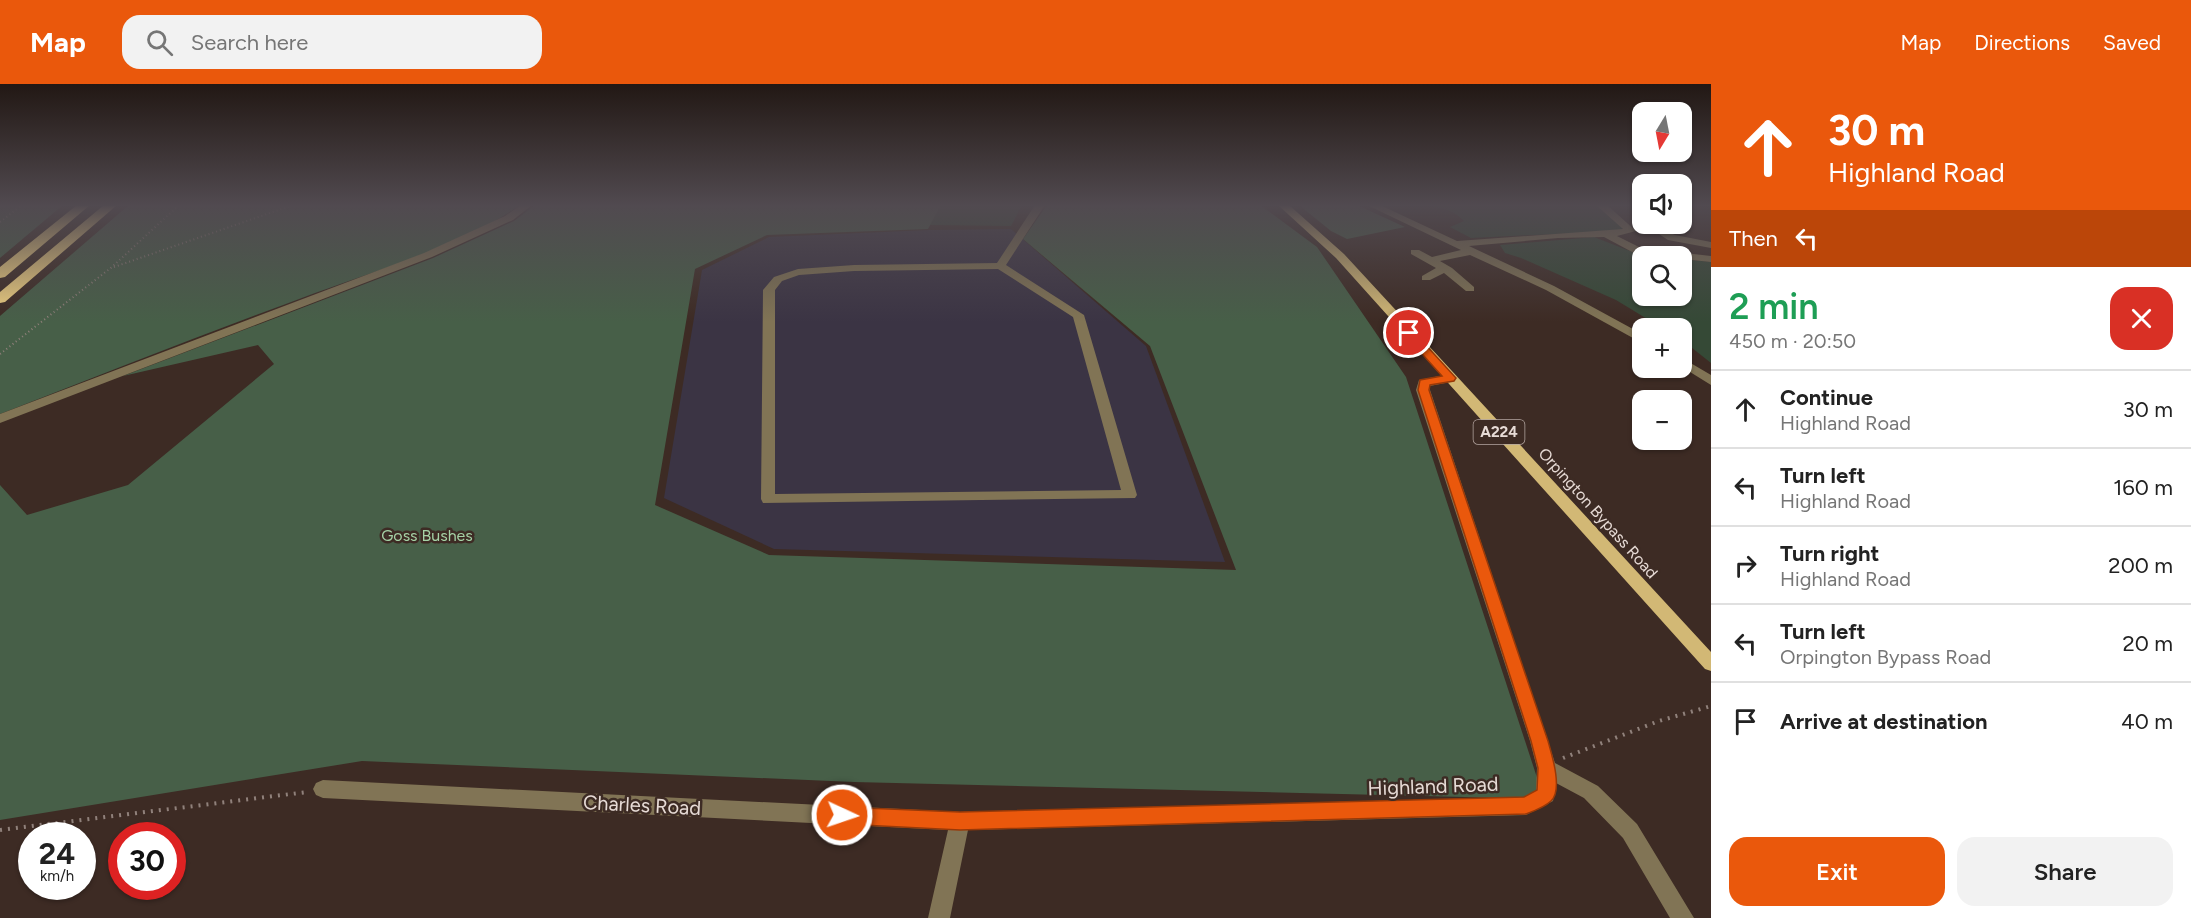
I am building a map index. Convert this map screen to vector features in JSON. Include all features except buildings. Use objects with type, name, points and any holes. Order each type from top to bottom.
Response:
[{"type":"highway","points":[[0,274],[37,244]]},
{"type":"highway","points":[[0,299],[65,244]]},
{"type":"main road","name":"Orpington Bypass Road","points":[[1327,244],[1711,664]]},
{"type":"street","points":[[0,419],[453,244]]},
{"type":"street","points":[[1000,266],[1014,244]]},
{"type":"street","points":[[1457,244],[1550,288],[1632,333]]},
{"type":"street","points":[[1625,244],[1638,251],[1711,259]]},
{"type":"street","points":[[1432,260],[1472,251]]},
{"type":"street","points":[[1415,252],[1447,269],[1470,289]]},
{"type":"street","points":[[1000,266],[1078,315],[1130,495],[768,499],[769,290],[778,279],[798,272],[854,268],[1000,266]]},
{"type":"street","points":[[1426,278],[1447,269]]},
{"type":"street","points":[[1692,369],[1711,381]]},
{"type":"street","name":"Highland Road","points":[[960,821],[1526,806],[1546,795],[1546,765],[1424,390],[1424,383],[1450,378]]},
{"type":"street","points":[[1546,765],[1591,792],[1629,831],[1683,918]]},
{"type":"street","name":"Charles Road","points":[[323,789],[960,821]]},
{"type":"street","points":[[939,918],[960,821]]},
{"type":"path","points":[[0,354],[112,267],[137,244]]},
{"type":"path","points":[[112,267],[179,244]]},
{"type":"path","points":[[1546,765],[1659,721],[1711,706]]},
{"type":"path","points":[[0,830],[323,789]]},
{"type":"shaded area","points":[[755,244],[1028,244],[1146,346],[1225,562],[774,549],[664,498],[702,270]]},
{"type":"green space","points":[[0,244],[17,244],[0,258]]},
{"type":"green space","points":[[84,244],[447,244],[0,414],[0,316]]},
{"type":"green space","name":"Goss Bushes","points":[[464,244],[748,244],[695,269],[655,505],[769,555],[1236,570],[1150,346],[1029,244],[1313,244],[1406,377],[1544,799],[854,782],[362,761],[0,820],[0,485],[27,515],[128,485],[274,364],[258,345],[123,376],[433,258]]},
{"type":"green space","points":[[1612,244],[1632,252],[1632,306],[1692,306],[1692,260],[1711,262],[1711,363],[1692,348],[1692,318],[1646,318],[1616,300],[1505,253],[1500,245]]},
{"type":"route","points":[[842,815],[960,821],[1526,806],[1546,795],[1547,768],[1540,741],[1424,390],[1424,383],[1450,378],[1409,333]]}]
